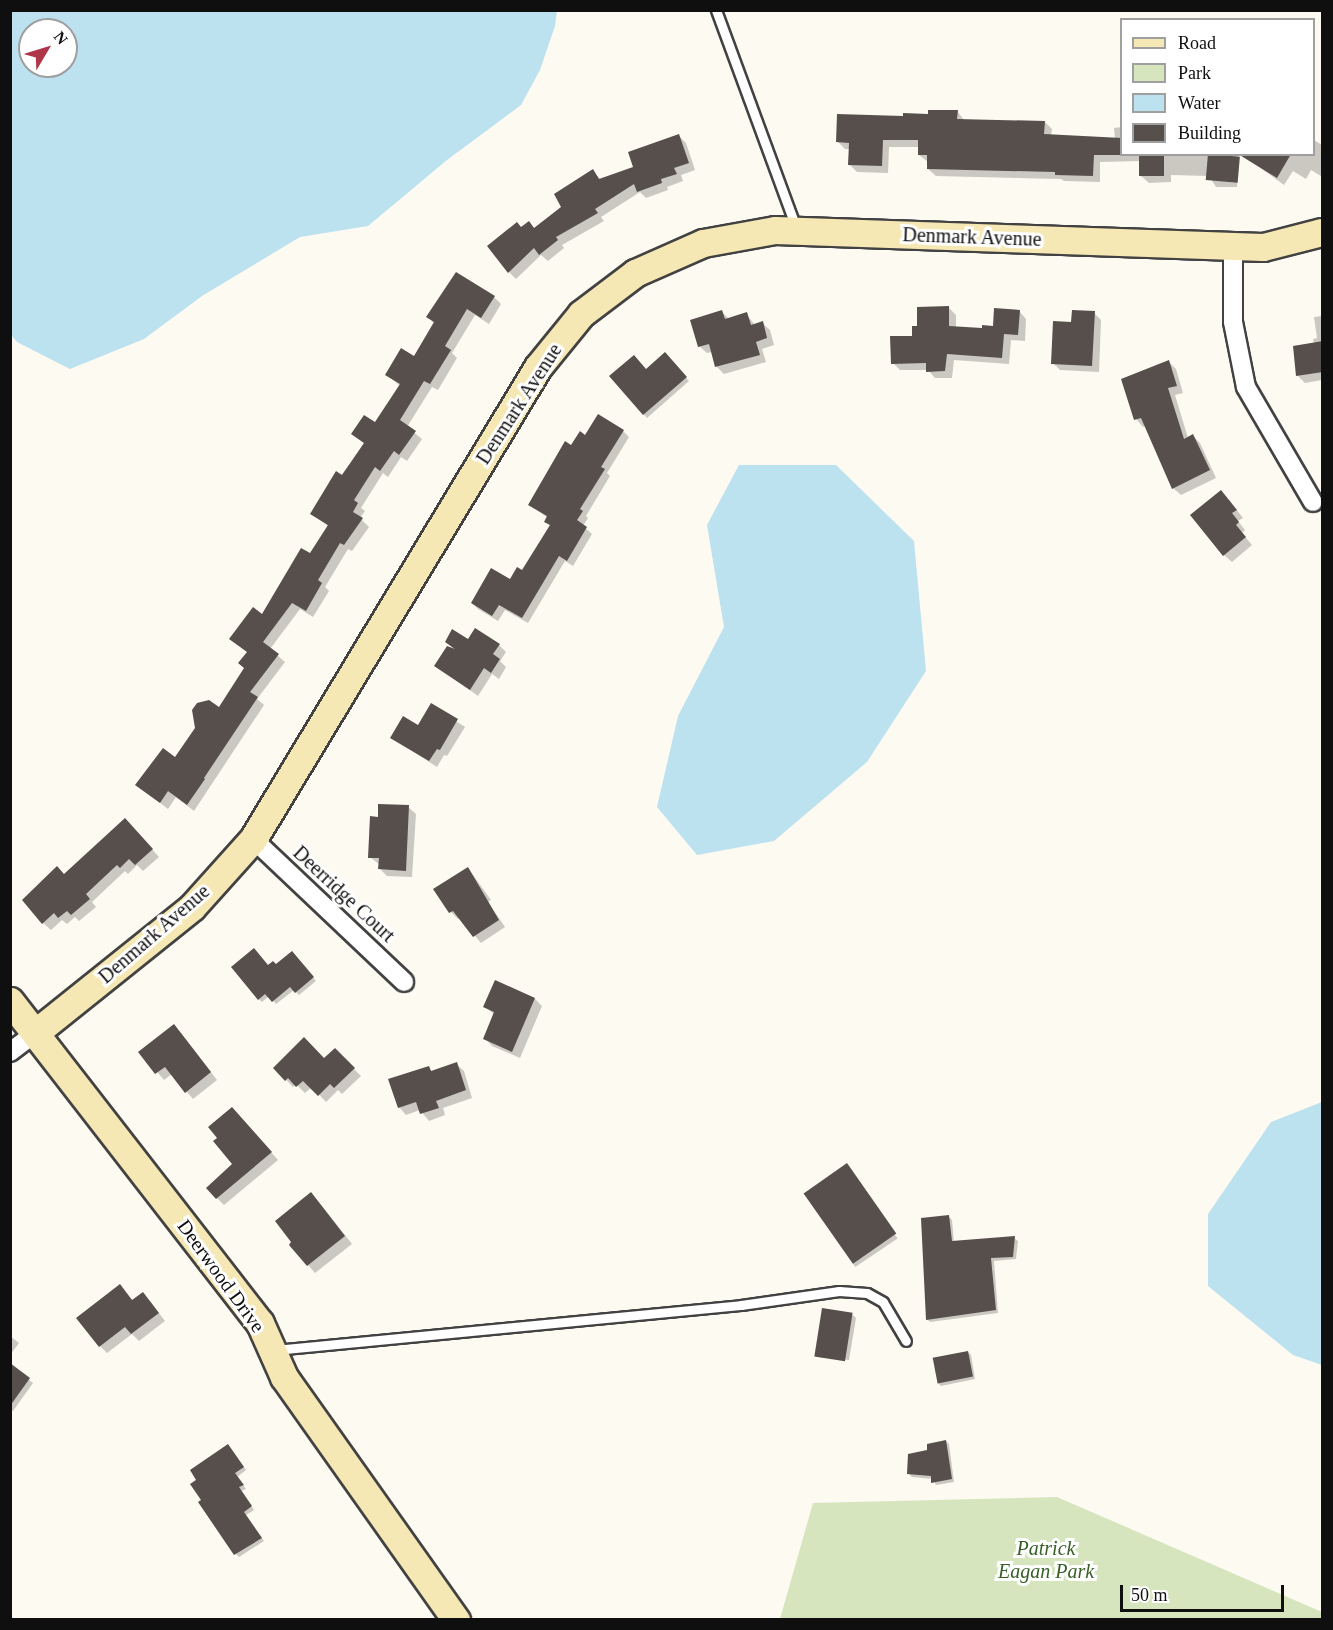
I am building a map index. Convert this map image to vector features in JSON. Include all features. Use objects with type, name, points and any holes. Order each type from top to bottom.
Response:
[{"type":"street","name":"Denmark Avenue","points":[[35,1033],[192,907],[253,839],[538,367],[581,314],[635,273],[702,243],[775,230],[1263,247],[1323,232]]},
{"type":"street","points":[[1233,246],[1233,322],[1246,387],[1313,502]]},
{"type":"street","name":"Deerridge Court","points":[[253,839],[404,982]]},
{"type":"street","name":"Deerwood Drive","points":[[10,1001],[260,1323],[284,1377],[456,1620]]},
{"type":"street","points":[[10,1052],[35,1033]]},
{"type":"lane","points":[[716,10],[798,231]]},
{"type":"lane","points":[[272,1350],[741,1305],[839,1291],[867,1293],[884,1302],[906,1341]]},
{"type":"green space","name":"Patrick Eagan Park","points":[[1057,1497],[1322,1612],[1322,1619],[780,1619],[813,1503]]},
{"type":"water","points":[[11,10],[557,10],[555,26],[540,70],[521,105],[447,160],[368,226],[300,237],[202,296],[144,339],[70,369],[17,342],[11,335]]},
{"type":"water","points":[[739,465],[836,465],[914,541],[926,671],[867,762],[774,841],[697,855],[657,807],[678,716],[724,627],[707,525]]},
{"type":"water","points":[[1322,1102],[1322,1365],[1293,1355],[1208,1286],[1208,1214],[1271,1122]]},
{"type":"building","points":[[928,110],[958,110],[957,119],[1045,121],[1044,134],[1120,138],[1120,155],[1094,155],[1093,176],[1055,175],[1055,172],[927,169],[927,155],[918,155],[918,140],[883,140],[882,166],[848,165],[849,143],[836,142],[837,114],[903,116],[903,113],[928,114]]},
{"type":"building","points":[[679,134],[689,163],[674,168],[677,174],[661,179],[662,183],[637,192],[634,184],[595,209],[598,213],[556,237],[558,240],[539,255],[534,248],[508,273],[487,246],[517,222],[521,227],[529,221],[534,228],[561,207],[554,194],[593,169],[599,179],[633,167],[628,152]]},
{"type":"building","points":[[1139,156],[1164,156],[1164,176],[1139,176]]},
{"type":"building","points":[[1208,156],[1240,157],[1238,183],[1206,180]]},
{"type":"building","points":[[1241,156],[1290,156],[1277,178]]},
{"type":"building","points":[[456,272],[495,296],[481,318],[467,309],[445,346],[451,350],[430,384],[424,381],[400,420],[416,431],[399,455],[394,451],[380,471],[375,467],[354,500],[358,503],[353,512],[363,518],[344,545],[340,543],[318,580],[322,583],[306,611],[292,603],[263,642],[279,654],[250,692],[258,697],[205,779],[187,805],[168,791],[160,803],[135,785],[163,748],[175,757],[195,728],[192,710],[197,703],[209,700],[219,707],[244,668],[238,663],[247,652],[229,639],[253,607],[262,614],[301,548],[310,553],[328,525],[310,514],[336,471],[342,475],[364,443],[351,434],[364,415],[375,422],[400,384],[385,375],[401,348],[414,356],[434,322],[426,317]]},
{"type":"building","points":[[949,306],[949,326],[982,328],[982,325],[993,326],[994,308],[1020,310],[1018,335],[1004,334],[1002,358],[947,354],[945,371],[926,372],[926,363],[891,364],[890,336],[912,336],[912,326],[917,326],[917,307]]},
{"type":"building","points":[[722,310],[725,319],[747,312],[751,325],[763,321],[767,338],[756,342],[760,355],[715,367],[709,344],[698,347],[690,320]]},
{"type":"building","points":[[1072,310],[1095,311],[1092,366],[1051,364],[1053,321],[1071,322]]},
{"type":"building","points":[[1323,341],[1323,372],[1296,376],[1293,346]]},
{"type":"building","points":[[665,352],[687,377],[643,415],[609,376],[634,355],[646,369]]},
{"type":"building","points":[[1169,360],[1177,386],[1168,388],[1184,439],[1193,434],[1210,470],[1172,489],[1141,418],[1134,420],[1121,379]]},
{"type":"building","points":[[598,414],[624,430],[601,467],[605,469],[580,509],[583,511],[577,520],[587,527],[567,561],[559,556],[522,618],[499,605],[492,616],[471,603],[491,568],[510,579],[517,567],[522,570],[550,525],[544,522],[547,516],[528,505],[565,441],[571,445],[580,431],[585,435]]},
{"type":"building","points":[[1221,490],[1237,510],[1232,513],[1239,522],[1236,525],[1246,537],[1223,556],[1190,515]]},
{"type":"building","points":[[475,628],[500,644],[493,654],[500,659],[491,673],[484,668],[470,690],[434,666],[447,646],[455,649],[445,642],[452,629],[468,639]]},
{"type":"building","points":[[431,703],[458,719],[440,750],[437,749],[429,761],[390,738],[403,716],[418,725]]},
{"type":"building","points":[[378,804],[409,805],[406,871],[378,869],[379,858],[368,858],[370,816],[378,817]]},
{"type":"building","points":[[125,818],[153,849],[135,865],[129,859],[120,868],[117,865],[86,894],[90,899],[71,915],[67,911],[58,918],[54,913],[42,924],[22,900],[57,866],[64,874]]},
{"type":"building","points":[[468,867],[499,920],[473,937],[453,911],[449,913],[433,889]]},
{"type":"building","points":[[254,948],[268,965],[273,961],[276,964],[292,951],[314,977],[295,993],[290,987],[272,1002],[265,994],[258,1000],[231,967]]},
{"type":"building","points":[[495,980],[535,998],[512,1052],[483,1039],[494,1012],[483,1007]]},
{"type":"building","points":[[174,1024],[211,1072],[185,1093],[165,1067],[155,1074],[138,1052]]},
{"type":"building","points":[[304,1037],[324,1058],[335,1048],[355,1068],[334,1088],[330,1084],[318,1096],[303,1081],[296,1087],[288,1078],[285,1081],[273,1068]]},
{"type":"building","points":[[457,1062],[466,1090],[436,1101],[439,1108],[420,1114],[416,1102],[398,1108],[388,1079],[429,1066],[431,1071]]},
{"type":"building","points":[[232,1107],[272,1152],[216,1199],[206,1188],[232,1164],[213,1141],[217,1138],[208,1127]]},
{"type":"building","points":[[847,1163],[896,1233],[853,1264],[804,1193]]},
{"type":"building","points":[[311,1192],[345,1236],[307,1266],[289,1245],[291,1242],[275,1221]]},
{"type":"building","points":[[949,1215],[952,1241],[1015,1236],[1013,1257],[991,1258],[996,1310],[926,1320],[921,1218]]},
{"type":"building","points":[[120,1284],[132,1300],[143,1292],[159,1313],[131,1334],[125,1327],[99,1347],[76,1318]]},
{"type":"building","points":[[822,1308],[853,1313],[845,1361],[814,1356]]},
{"type":"building","points":[[968,1351],[973,1377],[938,1383],[933,1358]]},
{"type":"building","points":[[10,1363],[30,1378],[10,1406]]},
{"type":"building","points":[[946,1440],[952,1479],[931,1483],[931,1476],[907,1474],[908,1454],[927,1450],[927,1444]]},
{"type":"building","points":[[228,1444],[244,1467],[235,1473],[244,1485],[239,1487],[252,1506],[244,1512],[262,1538],[234,1555],[198,1502],[201,1500],[190,1484],[196,1480],[190,1470]]}]
